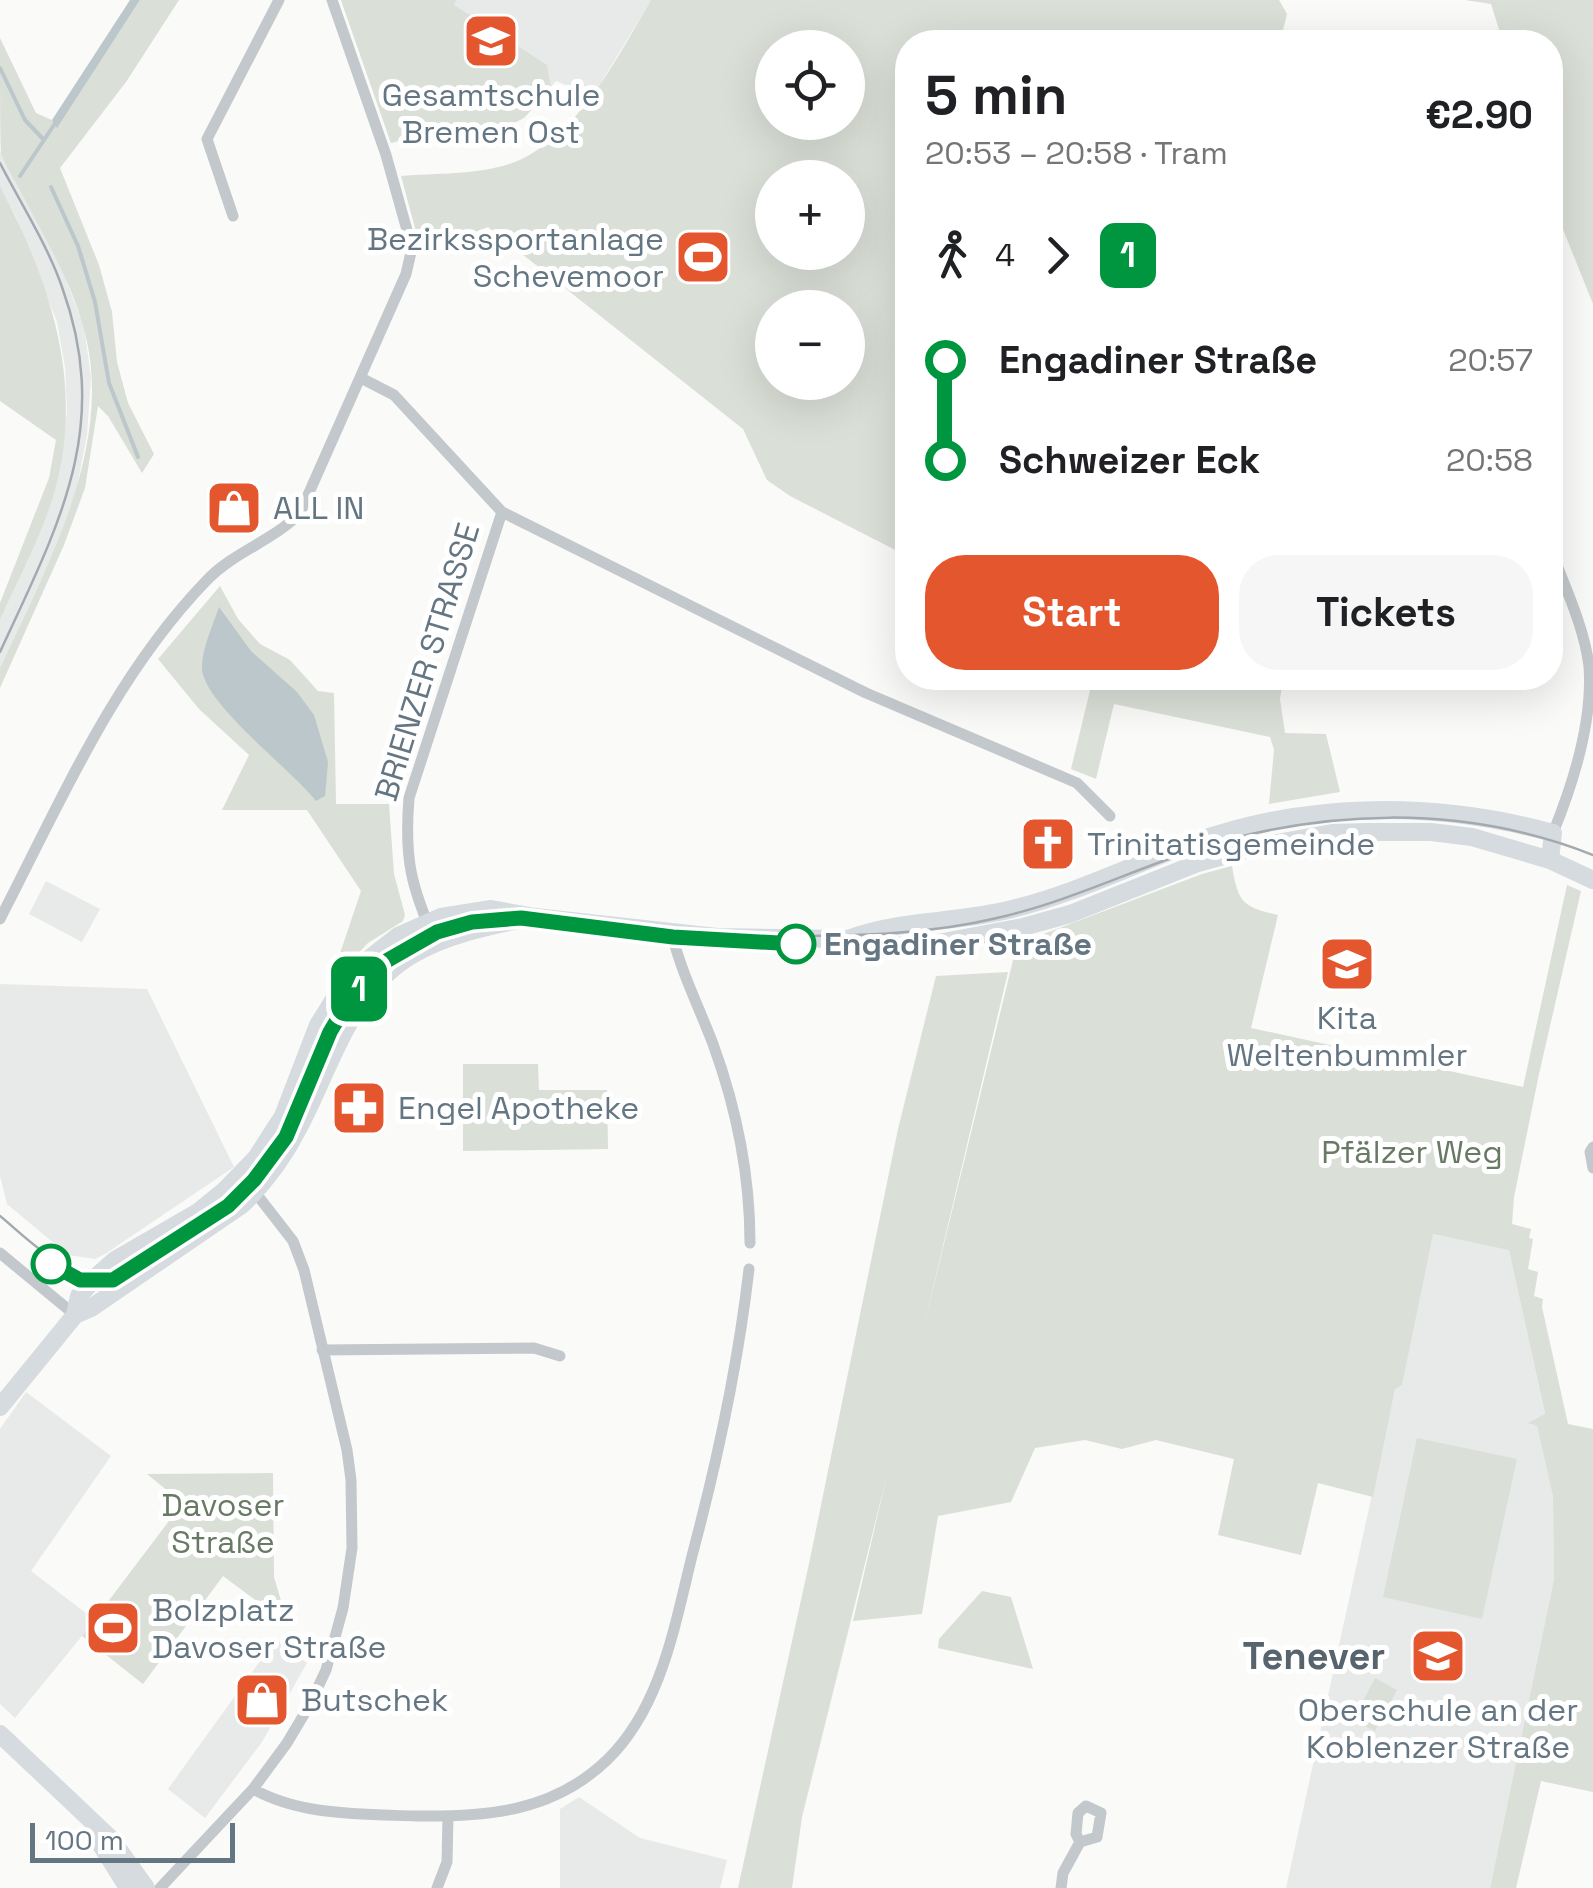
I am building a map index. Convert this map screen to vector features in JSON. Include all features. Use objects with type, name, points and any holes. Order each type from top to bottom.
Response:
[{"type":"street","points":[[233,216],[207,139],[279,0]]},
{"type":"street","points":[[0,919],[118,693],[152,642],[234,556],[284,529],[300,513],[398,293],[412,248],[386,155],[332,0]]},
{"type":"street","points":[[361,378],[394,394],[502,512],[866,693],[1077,783],[1110,816]]},
{"type":"street","name":"BRIENZER STRASSE","points":[[436,943],[412,880],[405,844],[409,798],[502,512]]},
{"type":"street","points":[[1550,860],[1553,833],[1582,737],[1590,684],[1584,641],[1563,584]]},
{"type":"street","points":[[846,939],[878,928],[1012,909],[1064,894],[1194,842],[1274,820],[1360,810],[1422,810],[1553,833]]},
{"type":"street","points":[[75,1315],[79,1296],[124,1255],[198,1212],[234,1182],[272,1136],[313,1033],[338,993],[366,961],[398,936],[426,922],[474,909],[672,934],[846,939],[880,948],[938,943],[1023,928],[1070,914],[1198,863],[1256,847],[1332,834],[1430,832],[1472,837],[1550,860],[1593,880]]},
{"type":"street","points":[[0,1407],[75,1315],[243,1204],[254,1192],[298,1129],[350,1017],[390,971],[436,943],[536,917]]},
{"type":"street","points":[[672,934],[714,1046],[733,1110],[750,1203],[750,1243]]},
{"type":"street","points":[[1593,1147],[1593,1168]]},
{"type":"street","points":[[160,1888],[253,1789],[309,1706],[326,1670],[337,1632],[352,1548],[351,1480],[304,1270],[293,1241],[254,1192]]},
{"type":"street","points":[[0,1252],[75,1315]]},
{"type":"street","points":[[124,1255],[124,1267],[135,1278]]},
{"type":"street","points":[[253,1789],[273,1800],[310,1808],[370,1814],[488,1816],[558,1795],[609,1759],[642,1713],[670,1643],[716,1466],[736,1370],[748,1269]]},
{"type":"street","points":[[322,1350],[534,1348],[560,1356]]},
{"type":"street","points":[[0,1734],[111,1839],[146,1888]]},
{"type":"street","points":[[82,1814],[128,1888]]},
{"type":"street","points":[[437,1888],[446,1862],[448,1816]]},
{"type":"street","points":[[1061,1888],[1063,1874],[1080,1842]]},
{"type":"shaded area","points":[[130,0],[140,0],[57,128],[52,120]]},
{"type":"shaded area","name":"Gesamtschule Bremen Ost","points":[[341,0],[651,0],[593,96],[556,81],[524,118],[495,132],[425,134],[391,143]]},
{"type":"shaded area","points":[[0,151],[61,267],[84,327],[91,377],[87,435],[76,492],[55,550],[0,668],[0,620],[56,486],[67,412],[57,322],[0,186]]},
{"type":"shaded area","points":[[219,607],[251,651],[297,692],[314,715],[328,762],[325,796],[316,801],[231,716],[206,681],[202,667],[204,652]]},
{"type":"shaded area","points":[[46,881],[100,909],[82,942],[29,914]]},
{"type":"shaded area","points":[[0,984],[147,989],[234,1167],[105,1254],[95,1259],[68,1255],[7,1204],[0,1176]]},
{"type":"shaded area","name":"Oberschule an der Koblenzer Straße","points":[[1432,1234],[1509,1249],[1545,1415],[1530,1424],[1537,1425],[1553,1497],[1554,1579],[1490,1888],[1286,1888],[1395,1389],[1402,1384]]},
{"type":"shaded area","points":[[26,1392],[111,1456],[31,1571],[95,1620],[15,1718],[0,1704],[0,1429]]},
{"type":"shaded area","points":[[276,1639],[307,1663],[262,1742],[205,1818],[168,1789]]},
{"type":"shaded area","points":[[579,1797],[640,1838],[727,1860],[720,1888],[560,1888],[560,1809]]},
{"type":"green space","points":[[140,0],[179,0],[126,82],[60,168],[99,265],[112,312],[117,362],[128,403],[154,454],[142,473],[98,406],[85,488],[0,688],[0,668],[38,588],[72,502],[91,414],[91,370],[83,326],[71,292],[1,153],[0,38],[36,113],[52,120],[57,127]]},
{"type":"green space","name":"Gesamtschule Bremen Ost","points":[[341,0],[456,0],[454,5],[547,65],[551,89],[524,118],[495,132],[425,134],[391,143]]},
{"type":"green space","name":"Bezirkssportanlage Schevemoor","points":[[651,0],[1279,0],[1287,14],[1283,30],[895,30],[895,550],[790,496],[767,480],[743,429],[488,227],[422,254],[401,176],[459,173],[515,162],[559,134],[595,92]]},
{"type":"green space","points":[[1465,0],[1593,0],[1593,304],[1563,229],[1563,30],[1499,30],[1491,4]]},
{"type":"green space","points":[[0,186],[47,294],[64,369],[66,408],[64,447],[51,503],[0,620],[0,603],[49,478],[56,440],[0,401]]},
{"type":"green space","points":[[220,586],[238,619],[260,644],[290,660],[318,691],[334,693],[336,804],[389,804],[394,874],[405,915],[403,921],[368,943],[330,983],[361,891],[307,810],[222,810],[249,755],[199,709],[158,659]]},
{"type":"green space","points":[[1090,690],[1281,690],[1285,733],[1326,734],[1340,792],[1269,804],[1274,750],[1270,737],[1114,704],[1096,779],[1071,769]]},
{"type":"green space","name":"Pfälzer Weg","points":[[1232,866],[1244,901],[1278,915],[1251,1028],[1523,1087],[1567,885],[1581,891],[1539,1074],[1512,1224],[1531,1229],[1528,1269],[1538,1272],[1534,1296],[1543,1299],[1568,1424],[1593,1429],[1593,1792],[1541,1781],[1516,1888],[1490,1888],[1554,1579],[1553,1497],[1537,1426],[1528,1423],[1545,1414],[1509,1250],[1433,1234],[1402,1385],[1395,1389],[1373,1497],[1318,1483],[1301,1555],[1218,1535],[1234,1459],[1156,1440],[1122,1449],[1085,1440],[1035,1448],[1011,1502],[938,1516],[922,1614],[853,1621],[887,1475],[802,1817],[792,1888],[738,1888],[898,1129],[936,976],[1008,972],[923,1330],[1017,944]]},
{"type":"green space","points":[[463,1064],[538,1064],[539,1090],[607,1090],[608,1149],[463,1151]]},
{"type":"green space","points":[[1417,1438],[1517,1459],[1482,1619],[1383,1597]]},
{"type":"green space","name":"Davoser Straße","points":[[273,1473],[274,1577],[281,1601],[273,1613],[223,1576],[143,1684],[82,1636],[180,1501],[147,1474]]},
{"type":"green space","points":[[982,1591],[1011,1597],[1033,1669],[938,1648],[939,1639]]},
{"type":"green space","points":[[1375,1678],[1397,1690],[1375,1731],[1353,1720]]},
{"type":"waterway","points":[[0,68],[25,120],[44,140]]},
{"type":"waterway","points":[[20,176],[56,122]]},
{"type":"waterway","points":[[51,187],[78,246],[95,302],[109,383],[138,457]]},
{"type":"tram line","points":[[0,163],[62,287],[76,338],[82,386],[80,431],[59,518],[0,652]]},
{"type":"tram line","points":[[0,1216],[50,1257],[78,1272],[108,1274],[140,1258],[217,1204],[258,1165],[296,1104],[330,1024],[361,977],[415,936],[467,918],[493,914],[546,915],[770,936],[920,931],[1021,912],[1235,838],[1338,820],[1390,818],[1493,826],[1593,855]]},
{"type":"tram line","name":"1","points":[[51,1264],[80,1280],[113,1280],[228,1206],[254,1180],[286,1137],[330,1032],[349,1000],[388,960],[437,932],[472,922],[521,918],[724,942],[796,944]]},
{"type":"place","name":"Gesamtschule Bremen Ost","points":[[491,41]]},
{"type":"place","name":"Bezirkssportanlage Schevemoor","points":[[703,257]]},
{"type":"place","name":"ALL IN","points":[[234,508]]},
{"type":"place","name":"Trinitatisgemeinde","points":[[1048,844]]},
{"type":"place","name":"Engadiner Straße","points":[[796,944]]},
{"type":"place","name":"Kita Weltenbummler","points":[[1347,964]]},
{"type":"place","name":"Engel Apotheke","points":[[359,1108]]},
{"type":"place","name":"Bolzplatz Davoser Straße","points":[[113,1628]]},
{"type":"place","name":"Oberschule an der Koblenzer Straße","points":[[1438,1656]]},
{"type":"place","name":"Butschek","points":[[262,1700]]},
{"type":"district","name":"Tenever","points":[[1314,1656]]}]
